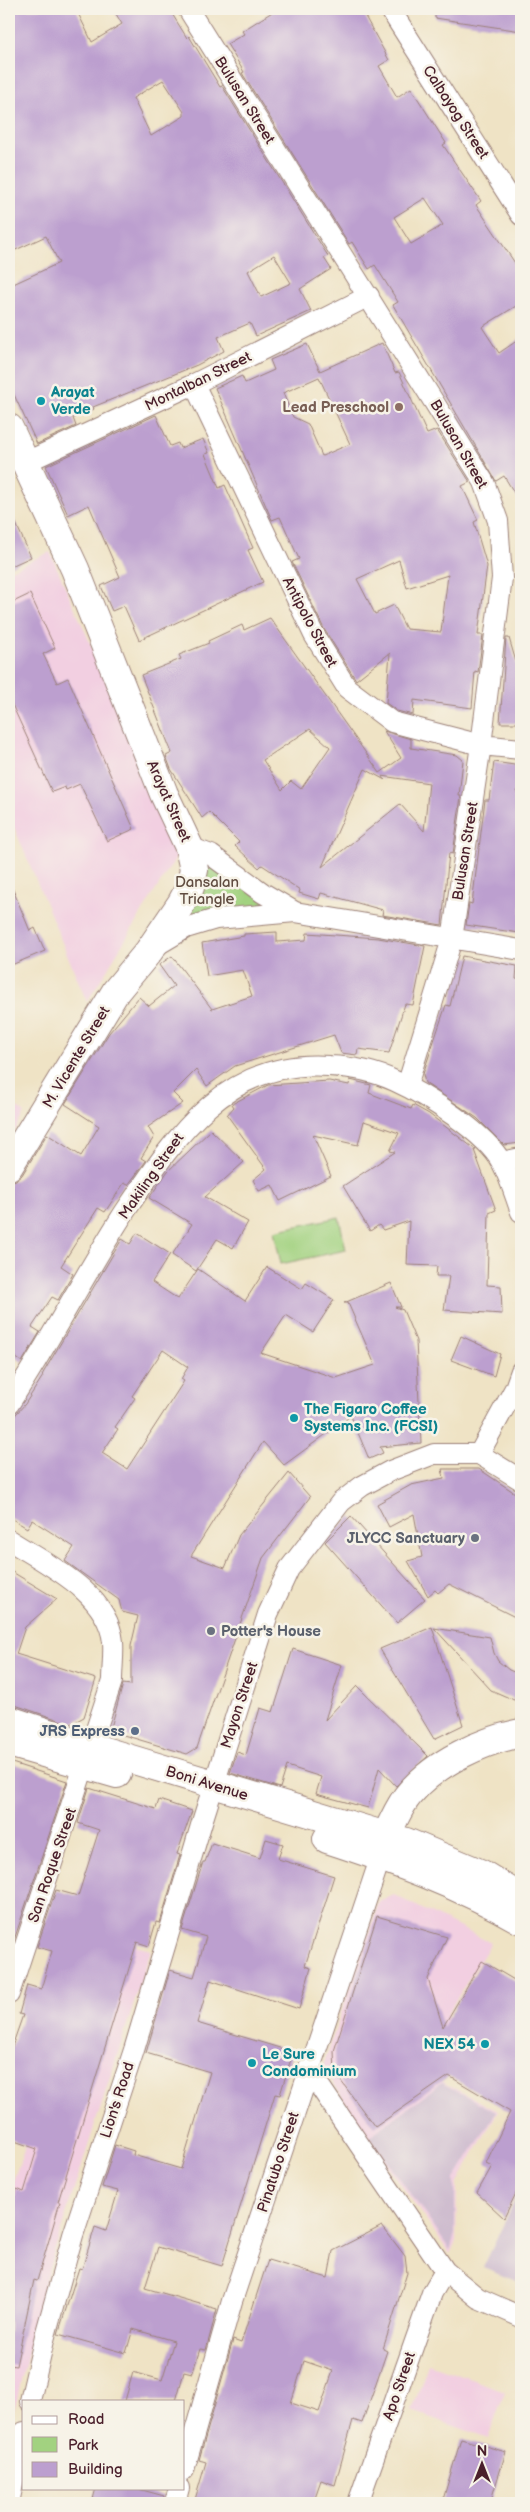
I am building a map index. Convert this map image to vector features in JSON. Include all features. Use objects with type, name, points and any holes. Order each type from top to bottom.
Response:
[{"type":"main road","name":"Arayat Street","points":[[9,428],[75,569],[164,794],[189,848]]},
{"type":"main road","name":"M. Vicente Street","points":[[9,1166],[116,991],[149,951],[190,888],[194,870],[189,848]]},
{"type":"main road","name":"Boni Avenue","points":[[9,1720],[88,1756]]},
{"type":"main road","name":"Pinatubo Street","points":[[393,1849],[409,1794],[428,1777],[453,1760],[485,1744],[521,1734]]},
{"type":"main road","name":"Boni Avenue","points":[[9,1743],[88,1756],[393,1849],[482,1874],[521,1898]]},
{"type":"main road","name":"Boni Avenue","points":[[393,1849],[457,1846],[521,1881]]},
{"type":"main road","name":"Boni Avenue","points":[[393,1849],[521,1920]]},
{"type":"main road","name":"Boni Avenue","points":[[393,1849],[431,1892],[485,1919],[521,1940]]},
{"type":"street","name":"Bulusan Street","points":[[188,9],[370,296],[484,482],[498,522],[502,578],[481,745],[452,939],[407,1086]]},
{"type":"street","name":"Calbayog Street","points":[[390,9],[513,188],[521,216]]},
{"type":"street","name":"Montalban Street","points":[[24,463],[194,384],[370,296]]},
{"type":"street","name":"Antipolo Street","points":[[194,384],[314,635],[347,688],[392,722],[481,745],[521,749]]},
{"type":"street","name":"Arayat Street","points":[[189,848],[211,855],[263,893],[295,912],[521,950]]},
{"type":"street","name":"M. Vicente Street","points":[[149,951],[186,928],[216,919],[295,912]]},
{"type":"street","name":"Makiling Street","points":[[9,1404],[103,1247],[164,1154],[195,1118],[228,1091],[248,1079],[269,1072],[310,1064],[349,1067],[379,1073],[407,1086],[454,1116],[481,1139],[512,1160],[521,1212]]},
{"type":"street","points":[[521,1371],[515,1388],[479,1454],[521,1480]]},
{"type":"street","name":"Mayon Street","points":[[211,1793],[268,1614],[289,1569],[318,1530],[341,1502],[362,1486],[390,1471],[434,1454],[479,1454]]},
{"type":"street","name":"San Roque Street","points":[[9,1540],[87,1594],[105,1618],[113,1641],[112,1681],[88,1756],[14,1962],[9,1994]]},
{"type":"street","name":"Lion's Road","points":[[30,2400],[45,2336],[74,2235],[134,2050],[211,1793]]},
{"type":"street","name":"Pinatubo Street","points":[[185,2466],[232,2302],[308,2070],[393,1849]]},
{"type":"street","points":[[308,2070],[445,2271],[478,2298],[521,2317]]},
{"type":"street","name":"Apo Street","points":[[358,2503],[432,2293],[445,2271]]},
{"type":"street","points":[[10,2503],[22,2442]]},
{"type":"street","points":[[174,2503],[178,2490]]},
{"type":"shaded area","points":[[50,552],[181,849],[87,1002],[9,815],[9,571]]},
{"type":"shaded area","points":[[9,1102],[25,1113],[9,1141]]},
{"type":"shaded area","points":[[394,1895],[491,1943],[448,2013],[442,2082],[498,2111],[457,2184],[456,2241],[450,2254],[365,2134],[323,2066],[379,1902]]},
{"type":"shaded area","points":[[101,1937],[151,1950],[47,2274],[9,2431],[9,2192]]},
{"type":"shaded area","points":[[442,2083],[496,2112],[455,2179],[455,2234],[450,2250],[370,2136]]},
{"type":"shaded area","points":[[521,2187],[521,2283],[483,2268]]},
{"type":"shaded area","points":[[428,2364],[505,2391],[488,2438],[412,2411]]},
{"type":"green space","name":"Dansalan Triangle","points":[[195,848],[272,907],[165,928]]},
{"type":"green space","points":[[339,1217],[346,1250],[281,1264],[274,1231]]},
{"type":"building","points":[[9,9],[76,9],[92,42],[122,24],[113,9],[169,9],[187,38],[189,36],[220,87],[222,86],[328,256],[324,258],[331,269],[300,289],[311,311],[256,336],[250,323],[218,337],[224,351],[197,365],[93,407],[94,409],[73,418],[76,426],[37,444],[9,384],[9,286],[59,263],[46,236],[9,253]],"holes":[[[163,80],[184,112],[184,116],[151,136],[133,98]],[[274,255],[291,283],[261,297],[248,271]]]},
{"type":"building","points":[[277,9],[361,9],[389,60],[379,66],[397,97],[411,88],[446,143],[443,145],[481,201],[476,205],[521,272],[521,303],[482,327],[499,353],[521,338],[521,504],[504,476],[496,481],[393,305],[398,302],[375,265],[369,269],[352,242],[349,244],[242,73],[244,72],[227,44],[244,34],[242,31]],"holes":[[[425,198],[443,225],[411,244],[394,217]]]},
{"type":"building","points":[[435,9],[521,9],[521,31],[435,18]]},
{"type":"building","points":[[382,343],[395,373],[399,372],[427,434],[437,430],[470,482],[462,486],[478,520],[474,522],[487,566],[478,635],[483,635],[478,672],[475,671],[472,708],[414,700],[413,715],[397,711],[386,703],[390,653],[356,680],[324,629],[292,562],[299,559],[280,517],[272,520],[215,388],[242,376],[245,383],[274,370],[270,360],[307,344],[320,371]],"holes":[[[319,377],[350,444],[322,456],[308,424],[293,417],[283,393]],[[399,560],[407,588],[448,575],[441,632],[406,629],[394,605],[375,614],[357,579]]]},
{"type":"building","points":[[156,415],[170,446],[178,443],[180,448],[203,439],[209,453],[205,454],[219,488],[225,485],[253,548],[248,550],[263,582],[139,640],[124,606],[112,611],[101,586],[120,577],[89,505],[68,515],[46,466]]},
{"type":"building","points":[[9,508],[31,557],[9,567]]},
{"type":"building","points":[[30,594],[55,648],[43,654],[57,683],[68,678],[134,829],[107,841],[80,784],[66,790],[65,787],[52,792],[9,698],[9,604]]},
{"type":"building","points":[[270,618],[380,773],[401,758],[384,731],[411,739],[411,748],[457,755],[463,760],[459,796],[461,796],[453,854],[449,853],[442,925],[382,915],[383,910],[321,893],[319,899],[299,893],[300,890],[262,865],[259,868],[235,846],[239,842],[209,812],[202,818],[171,769],[166,756],[172,753],[141,675],[181,659],[179,655],[209,643],[208,641],[242,625],[244,630]],"holes":[[[310,729],[330,747],[301,789],[291,781],[282,790],[263,760]],[[365,769],[385,780],[382,776],[429,783],[424,831],[400,804],[322,867]]]},
{"type":"building","points":[[506,638],[509,638],[519,672],[521,672],[521,723],[500,723]]},
{"type":"building","points":[[494,762],[521,766],[517,793],[521,793],[521,914],[519,933],[466,925],[469,903],[472,904],[485,800],[489,800]]},
{"type":"building","points":[[9,880],[30,931],[35,928],[45,951],[9,966]]},
{"type":"building","points":[[277,932],[277,942],[306,940],[307,933],[378,938],[425,946],[413,1005],[405,1004],[389,1053],[358,1049],[357,1055],[341,1053],[334,1035],[235,1066],[207,1086],[196,1070],[173,1093],[183,1103],[148,1127],[154,1137],[141,1158],[146,1161],[128,1185],[124,1183],[105,1212],[98,1208],[61,1266],[73,1274],[58,1300],[52,1297],[32,1327],[40,1332],[22,1362],[9,1353],[9,1182],[16,1180],[22,1175],[47,1134],[81,1156],[99,1126],[65,1104],[109,1033],[139,997],[149,1006],[174,986],[159,965],[172,956],[212,1009],[252,996],[243,970],[207,976],[202,943],[244,936],[244,934]]},
{"type":"building","points":[[462,956],[517,966],[516,979],[521,980],[521,1143],[504,1145],[477,1118],[425,1083],[423,1074],[446,1005],[450,1006]]},
{"type":"building","points":[[350,1080],[371,1085],[369,1093],[411,1109],[413,1105],[429,1114],[476,1150],[474,1150],[496,1210],[489,1213],[487,1285],[501,1286],[502,1314],[444,1310],[449,1276],[436,1276],[437,1266],[407,1265],[409,1221],[383,1230],[379,1225],[370,1231],[343,1186],[395,1152],[390,1151],[399,1133],[364,1121],[358,1145],[313,1135],[331,1176],[280,1201],[272,1185],[259,1191],[253,1180],[266,1169],[227,1115],[234,1107],[232,1104],[268,1085],[329,1081],[349,1085]]},
{"type":"building","points":[[211,1130],[244,1162],[205,1197],[248,1222],[233,1248],[217,1239],[196,1271],[172,1255],[192,1224],[149,1198],[168,1171]]},
{"type":"building","points":[[137,1233],[170,1254],[152,1282],[178,1299],[198,1269],[245,1301],[267,1267],[302,1289],[306,1283],[334,1300],[313,1332],[286,1315],[261,1353],[336,1378],[375,1365],[348,1303],[344,1303],[391,1283],[401,1307],[395,1307],[403,1310],[416,1341],[421,1443],[380,1447],[383,1453],[369,1459],[351,1416],[284,1465],[263,1442],[191,1556],[225,1568],[239,1535],[289,1473],[310,1497],[263,1558],[197,1748],[187,1754],[110,1731],[123,1684],[131,1685],[131,1646],[138,1616],[122,1612],[119,1600],[65,1561],[74,1547],[32,1520],[27,1528],[9,1517],[9,1422],[25,1404],[43,1376],[122,1239],[130,1244]],"holes":[[[163,1350],[188,1367],[181,1379],[184,1381],[127,1469],[102,1453],[118,1429],[115,1427],[135,1398],[132,1396]]]},
{"type":"building","points":[[461,1336],[500,1354],[494,1376],[451,1360]]},
{"type":"building","points":[[442,1469],[479,1469],[521,1497],[521,1620],[449,1584],[438,1593],[435,1590],[428,1596],[408,1561],[422,1557],[414,1514],[389,1527],[377,1504],[411,1485],[444,1478]]},
{"type":"building","points":[[351,1516],[425,1599],[397,1623],[325,1542]]},
{"type":"building","points":[[9,1570],[57,1599],[25,1627],[16,1654],[96,1679],[84,1717],[71,1724],[9,1703]]},
{"type":"building","points":[[432,1627],[463,1725],[434,1739],[380,1649]]},
{"type":"building","points":[[434,1628],[490,1637],[498,1661],[509,1670],[521,1675],[521,1703],[491,1690]]},
{"type":"building","points":[[293,1649],[342,1665],[325,1720],[357,1686],[428,1756],[396,1786],[379,1768],[368,1808],[316,1794],[321,1777],[287,1766],[280,1788],[230,1773],[237,1752],[246,1755],[260,1708],[273,1712]]},
{"type":"building","points":[[9,1762],[67,1781],[14,1940],[9,1939]]},
{"type":"building","points":[[89,1788],[156,1809],[159,1800],[192,1811],[177,1854],[180,1855],[160,1923],[156,1922],[149,1946],[137,1942],[58,2202],[60,2202],[37,2281],[34,2280],[16,2366],[9,2365],[9,2215],[17,2189],[24,2192],[37,2149],[9,2139],[9,2055],[23,2015],[19,2014],[27,1985],[41,1989],[52,1951],[37,1947],[56,1890],[78,1896],[99,1830],[78,1823]]},
{"type":"building","points":[[266,1839],[283,1844],[278,1859],[334,1876],[305,1966],[311,1968],[299,2009],[210,1980],[197,2023],[293,2052],[280,2095],[275,2094],[222,2266],[158,2247],[145,2288],[217,2309],[206,2350],[200,2349],[192,2374],[184,2372],[176,2400],[125,2400],[133,2372],[162,2380],[174,2341],[133,2329],[126,2353],[58,2334],[79,2268],[82,2269],[95,2227],[106,2231],[118,2191],[102,2187],[115,2145],[134,2151],[133,2155],[181,2169],[210,2072],[146,2053],[170,1970],[194,1977],[206,1937],[182,1930],[203,1862],[205,1862],[212,1843],[260,1858]]},
{"type":"building","points":[[377,1916],[447,1937],[428,1979],[443,2027],[482,1961],[521,1984],[521,2183],[504,2218],[477,2193],[492,2166],[486,2163],[510,2112],[449,2076],[375,2127],[335,2073],[334,2051]]},
{"type":"building","points":[[382,2226],[405,2256],[407,2273],[383,2349],[387,2351],[362,2423],[353,2420],[335,2485],[321,2480],[313,2503],[194,2503],[206,2462],[199,2460],[233,2340],[241,2343],[268,2260],[328,2278],[333,2251]],"holes":[[[304,2361],[333,2371],[319,2412],[291,2403]]]},
{"type":"building","points":[[461,2439],[506,2452],[490,2503],[442,2503]]},
{"type":"building","points":[[95,2490],[142,2490],[164,2496],[163,2503],[92,2503]]},
{"type":"place","name":"Arayat Verde","points":[[41,401]]},
{"type":"place","name":"Lead Preschool","points":[[399,407]]},
{"type":"place","name":"The Figaro Coffee Systems Inc. (FCSI)","points":[[294,1418]]},
{"type":"place","name":"JLYCC Sanctuary","points":[[475,1538]]},
{"type":"place","name":"Potter's House","points":[[211,1631]]},
{"type":"place","name":"JRS Express","points":[[135,1731]]},
{"type":"place","name":"NEX 54","points":[[485,2044]]},
{"type":"place","name":"Le Sure Condominium","points":[[252,2063]]}]
